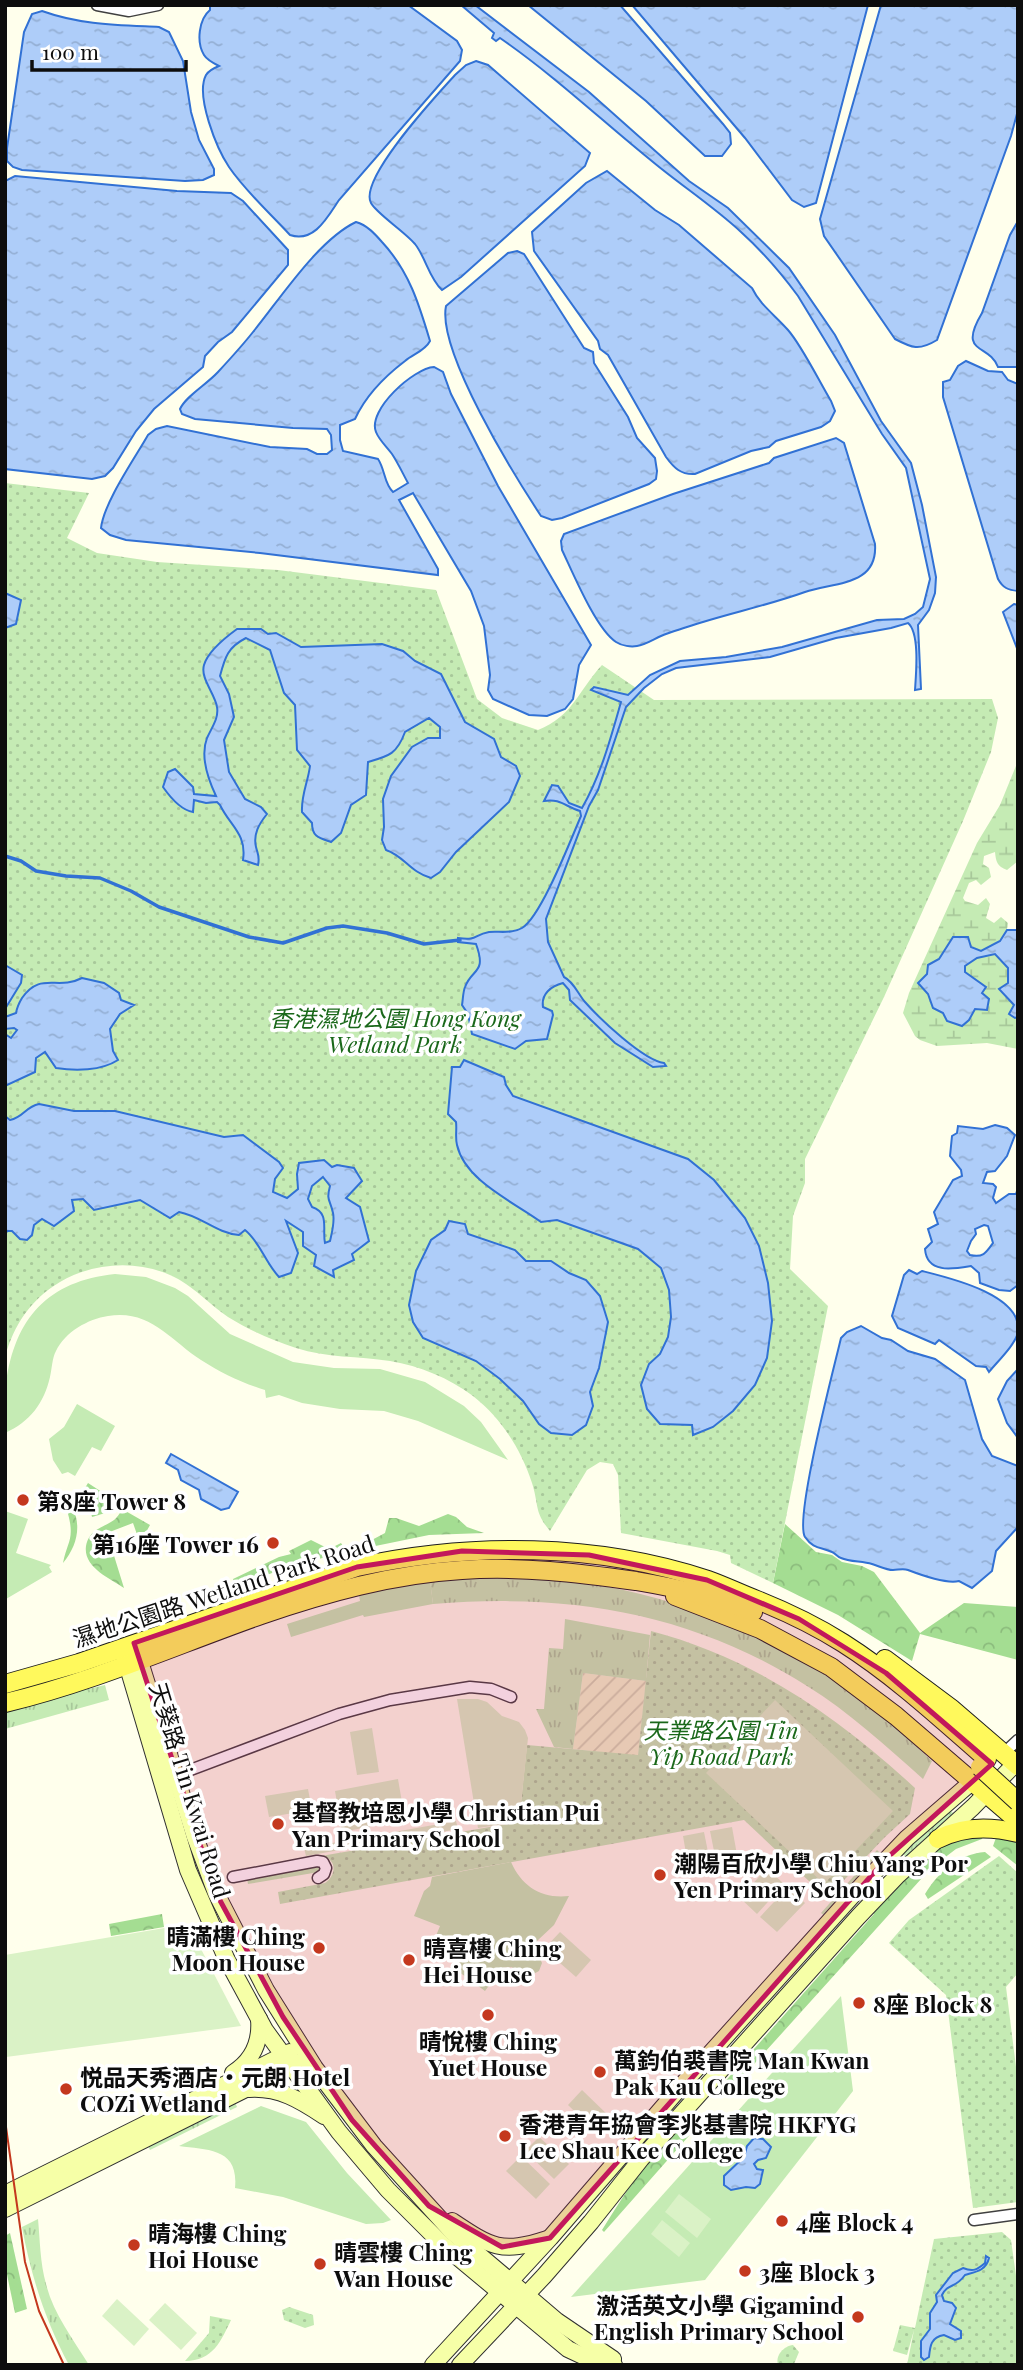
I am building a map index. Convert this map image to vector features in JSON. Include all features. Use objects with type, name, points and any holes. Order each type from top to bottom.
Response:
[{"type":"main road","name":"濕地公園路 Wetland Park Road","points":[[5,1703],[57,1689],[323,1577],[380,1562],[427,1554],[498,1550],[579,1554],[648,1565],[715,1583],[771,1613]]},
{"type":"main road","name":"濕地公園路 Wetland Park Road","points":[[5,1684],[66,1667],[214,1641],[261,1615],[395,1578],[441,1571],[528,1569],[586,1573],[691,1590],[819,1629],[865,1657],[999,1765]]},
{"type":"main road","points":[[635,1581],[760,1629],[816,1658],[887,1709],[999,1765],[1018,1801]]},
{"type":"main road","points":[[715,1583],[744,1585],[806,1610],[842,1630],[916,1681],[1018,1787]]},
{"type":"main road","points":[[999,1765],[987,1794],[1018,1822]]},
{"type":"main road","points":[[938,1839],[951,1832],[980,1828],[997,1828],[1018,1833]]},
{"type":"street","points":[[97,5],[130,11],[158,5]]},
{"type":"street","name":"天葵路 Tin Kwai Road","points":[[133,1657],[177,1775],[195,1837],[227,1918],[266,1990],[352,2120],[504,2287]]},
{"type":"street","name":"天葵路 Tin Kwai Road","points":[[133,1657],[188,1870],[222,1950],[259,2019],[287,2061],[363,2162],[415,2218],[522,2301],[623,2365]]},
{"type":"street","points":[[177,1775],[339,1714],[390,1700],[470,1687],[491,1689],[510,1698]]},
{"type":"street","points":[[432,2365],[550,2238],[689,2077],[878,1867],[906,1838],[999,1765],[1018,1740]]},
{"type":"street","points":[[460,2365],[522,2301],[592,2222],[641,2159],[883,1890],[987,1794],[999,1765]]},
{"type":"street","points":[[233,1877],[317,1861],[323,1862],[326,1868],[324,1874],[318,1878]]},
{"type":"street","points":[[185,2104],[244,2064],[256,2047],[260,2033],[259,2019]]},
{"type":"street","points":[[5,2194],[185,2104],[305,2052]]},
{"type":"street","points":[[5,2209],[246,2089],[287,2061]]},
{"type":"street","points":[[246,2089],[261,2088],[288,2094],[331,2121]]},
{"type":"street","points":[[429,2206],[494,2245],[519,2247],[550,2238]]},
{"type":"street","points":[[974,2220],[1018,2214]]},
{"type":"street","name":"天葵路 Tin Kwai Road","points":[[522,2301],[568,2349],[614,2365]]},
{"type":"highlighted area","points":[[462,1551],[589,1555],[707,1580],[799,1619],[886,1673],[992,1764],[887,1858],[550,2238],[502,2247],[429,2206],[352,2120],[283,2017],[216,1893],[134,1643],[357,1567]]},
{"type":"green space","name":"香港濕地公園 Hong Kong Wetland Park","points":[[5,483],[89,493],[67,538],[97,553],[157,562],[278,570],[436,590],[477,699],[502,718],[538,730],[567,710],[602,665],[654,700],[992,699],[998,718],[991,752],[963,821],[884,997],[805,1159],[805,1183],[793,1216],[790,1269],[828,1306],[773,1583],[731,1563],[730,1555],[621,1533],[618,1475],[613,1464],[600,1462],[587,1470],[550,1531],[539,1513],[532,1483],[516,1446],[492,1414],[464,1390],[444,1378],[412,1366],[390,1361],[319,1354],[278,1342],[236,1322],[186,1284],[156,1270],[123,1265],[107,1266],[60,1282],[40,1297],[25,1314],[13,1334],[5,1357]]},
{"type":"green space","points":[[1018,761],[1018,861],[1007,870],[998,863],[995,852],[984,856],[983,864],[989,868],[991,877],[981,885],[976,880],[969,883],[963,898],[978,905],[986,898],[990,904],[986,918],[994,923],[1001,917],[1008,923],[1007,929],[999,940],[981,951],[953,937],[935,971],[930,989],[933,1008],[969,1020],[985,987],[965,972],[965,965],[977,958],[995,954],[1008,968],[1008,983],[1002,992],[1015,1005],[1014,1018],[1018,1017],[1018,1049],[987,1043],[937,1046],[915,1036],[903,1013],[909,993],[977,843],[1000,805]]},
{"type":"green space","points":[[115,1274],[146,1277],[175,1288],[188,1296],[230,1334],[293,1362],[334,1368],[380,1369],[425,1382],[464,1406],[481,1422],[508,1460],[418,1421],[384,1411],[340,1409],[302,1403],[279,1395],[266,1398],[265,1390],[209,1365],[159,1328],[136,1317],[123,1315],[93,1320],[65,1338],[55,1354],[47,1386],[35,1411],[5,1433],[6,1383],[17,1340],[27,1322],[53,1294],[91,1278]]},
{"type":"green space","points":[[77,1404],[115,1426],[101,1451],[92,1447],[75,1476],[68,1472],[62,1474],[53,1460],[49,1439],[64,1427]]},
{"type":"green space","points":[[88,1483],[111,1498],[112,1502],[110,1509],[92,1517],[89,1504],[82,1493]]},
{"type":"green space","points":[[72,1506],[77,1521],[75,1543],[63,1563],[71,1535],[68,1514]]},
{"type":"green space","points":[[122,1509],[150,1525],[140,1543],[133,1523],[107,1533],[124,1588],[98,1571],[86,1553],[92,1534],[115,1519]]},
{"type":"green space","points":[[5,1511],[28,1519],[16,1553],[51,1565],[49,1567],[52,1572],[6,1599]]},
{"type":"green space","points":[[448,1514],[467,1527],[484,1533],[429,1535],[351,1551],[385,1533],[389,1518],[419,1526]]},
{"type":"green space","points":[[785,1524],[816,1552],[832,1555],[842,1562],[862,1566],[874,1572],[920,1633],[964,1603],[1018,1607],[1018,1660],[920,1634],[912,1661],[838,1615],[773,1583]]},
{"type":"green space","points":[[311,1540],[329,1549],[341,1543],[347,1552],[290,1566],[236,1587],[233,1579],[291,1554],[289,1551]]},
{"type":"green space","points":[[498,1577],[574,1582],[610,1588],[645,1595],[714,1617],[828,1674],[873,1707],[932,1761],[923,1779],[852,1718],[807,1686],[718,1640],[673,1625],[627,1613],[580,1606],[483,1601],[433,1604],[430,1581]]},
{"type":"green space","points":[[430,1580],[433,1604],[364,1617],[363,1615],[291,1637],[287,1624],[360,1601],[359,1595]]},
{"type":"green space","points":[[565,1619],[650,1635],[646,1681],[583,1673],[573,1749],[554,1747],[536,1709],[544,1709],[549,1648],[563,1649]]},
{"type":"green space","name":"天業路公園 Tin Yip Road Park","points":[[651,1631],[725,1657],[793,1693],[856,1737],[915,1788],[910,1814],[827,1898],[744,1820],[280,1904],[278,1892],[329,1880],[334,1867],[330,1860],[321,1856],[519,1822],[527,1745],[638,1755]]},
{"type":"green space","points":[[583,1673],[646,1681],[638,1756],[573,1749]]},
{"type":"green space","points":[[105,1685],[109,1700],[5,1729],[5,1708]]},
{"type":"green space","points":[[457,1699],[487,1702],[502,1716],[519,1722],[525,1730],[528,1738],[519,1822],[478,1828]]},
{"type":"green space","points":[[775,1700],[893,1811],[824,1884],[706,1773]]},
{"type":"green space","points":[[372,1728],[379,1772],[357,1775],[350,1732]]},
{"type":"green space","points":[[398,1779],[405,1820],[342,1832],[335,1791]]},
{"type":"green space","points":[[308,1789],[312,1810],[269,1817],[265,1796]]},
{"type":"green space","points":[[950,1810],[955,1815],[907,1858],[902,1853]]},
{"type":"green space","points":[[456,1821],[458,1829],[306,1856],[304,1848]]},
{"type":"green space","points":[[732,1827],[739,1866],[718,1871],[710,1831]]},
{"type":"green space","points":[[704,1832],[712,1872],[690,1876],[683,1836]]},
{"type":"green space","points":[[982,1835],[982,1839],[956,1849],[931,1868],[728,2093],[721,2086],[874,1914],[871,1911],[906,1875],[945,1844]]},
{"type":"green space","points":[[997,1835],[1018,1840],[1018,1866],[993,1846]]},
{"type":"green space","points":[[877,1850],[881,1854],[825,1916],[821,1913]]},
{"type":"green space","points":[[985,1852],[991,1857],[928,1899],[925,1894],[930,1886],[950,1866],[966,1856]]},
{"type":"green space","points":[[999,1856],[1018,1873],[1018,1973],[1006,1987],[1018,2083],[1018,2202],[973,2208],[946,1995],[889,1943],[909,1920]]},
{"type":"green space","points":[[511,1862],[521,1878],[534,1890],[550,1895],[569,1896],[554,1925],[537,1941],[536,1950],[542,1963],[539,1971],[526,1978],[517,1974],[512,1967],[502,1968],[485,1991],[455,1969],[458,1959],[431,1948],[440,1926],[414,1916],[432,1877]]},
{"type":"green space","points":[[317,1866],[321,1868],[319,1872],[248,1884],[247,1879]]},
{"type":"green space","points":[[767,1868],[784,1884],[757,1914],[740,1898]]},
{"type":"green space","points":[[788,1887],[805,1903],[777,1932],[760,1917]]},
{"type":"green space","points":[[162,1914],[164,1927],[111,1936],[109,1924]]},
{"type":"green space","points":[[188,1924],[241,2026],[6,2057],[5,1955]]},
{"type":"green space","points":[[560,1932],[591,1960],[576,1977],[544,1949]]},
{"type":"green space","points":[[841,1996],[853,2091],[705,2280],[571,2297]]},
{"type":"green space","points":[[582,2090],[611,2118],[597,2133],[568,2105]]},
{"type":"green space","points":[[235,2102],[237,2107],[150,2150],[148,2146]]},
{"type":"green space","points":[[261,2106],[306,2122],[347,2173],[391,2220],[366,2224],[283,2197],[235,2188],[235,2175],[227,2158],[211,2150],[179,2146]]},
{"type":"green space","points":[[688,2122],[695,2129],[604,2232],[602,2230],[640,2172],[674,2133]]},
{"type":"green space","points":[[539,2137],[569,2164],[554,2179],[525,2151]]},
{"type":"green space","points":[[521,2156],[550,2184],[536,2199],[506,2171]]},
{"type":"green space","points":[[679,2194],[711,2219],[697,2238],[665,2212]]},
{"type":"green space","points":[[38,2219],[42,2268],[49,2295],[64,2326],[89,2365],[69,2365],[40,2298],[22,2227]]},
{"type":"green space","points":[[662,2220],[690,2243],[679,2257],[651,2234]]},
{"type":"green space","points":[[1002,2232],[1011,2240],[1018,2290],[1018,2365],[907,2365],[914,2330],[907,2355],[893,2351],[900,2325],[915,2328],[934,2239]]},
{"type":"green space","points":[[10,2233],[27,2309],[15,2313],[5,2265],[5,2236]]},
{"type":"green space","points":[[117,2299],[149,2329],[134,2346],[102,2316]]},
{"type":"green space","points":[[165,2303],[197,2333],[181,2350],[149,2320]]},
{"type":"green space","points":[[289,2307],[313,2315],[314,2325],[305,2328],[284,2320],[282,2310]]},
{"type":"green space","points":[[210,2316],[231,2320],[209,2354],[203,2358],[185,2361],[209,2333]]},
{"type":"green space","points":[[793,2345],[799,2352],[794,2364],[778,2365],[781,2352]]},
{"type":"water","points":[[210,5],[408,5],[457,41],[462,50],[460,61],[339,200],[319,227],[299,237],[290,235],[250,194],[229,167],[209,122],[203,84],[207,73],[219,66],[204,55],[199,37]]},
{"type":"water","points":[[461,5],[475,5],[589,92],[689,181],[728,208],[789,268],[835,335],[881,421],[911,463],[936,577],[935,593],[929,610],[918,625],[921,689],[915,690],[916,644],[908,623],[836,638],[770,657],[676,668],[662,674],[644,688],[626,707],[598,790],[589,806],[546,919],[548,942],[564,977],[582,999],[634,1047],[666,1066],[653,1067],[615,1043],[570,1000],[569,990],[563,983],[545,994],[543,1007],[552,1011],[553,1015],[547,1039],[526,1041],[515,1049],[472,1034],[468,1014],[462,1005],[465,987],[480,961],[476,944],[458,942],[458,938],[472,938],[489,932],[514,931],[530,921],[555,876],[581,816],[580,811],[563,803],[544,801],[552,785],[558,786],[569,803],[582,808],[595,782],[621,702],[591,690],[594,687],[628,695],[650,675],[680,661],[726,657],[782,647],[877,620],[904,619],[923,607],[930,579],[906,468],[785,279],[731,223],[540,68],[500,38],[496,41],[492,38],[494,33]]},
{"type":"water","points":[[528,5],[620,5],[723,124],[730,133],[731,144],[722,156],[705,156],[646,101]]},
{"type":"water","points":[[632,5],[868,5],[816,203],[804,207],[792,200],[745,138]]},
{"type":"water","points":[[881,5],[1018,5],[1018,110],[1011,136],[937,340],[920,347],[895,339],[824,236],[820,219]]},
{"type":"water","points":[[42,11],[85,22],[159,27],[169,32],[183,61],[191,112],[214,175],[203,180],[185,181],[22,170],[13,167],[7,161],[7,148],[24,32],[32,14]]},
{"type":"water","points":[[476,61],[488,65],[590,153],[585,166],[461,277],[442,290],[415,244],[371,203],[370,191],[387,157],[417,118],[455,75],[466,65]]},
{"type":"water","points":[[607,171],[655,210],[679,225],[752,288],[805,354],[835,411],[830,421],[821,427],[776,441],[769,447],[751,451],[695,474],[682,472],[672,464],[608,355],[600,349],[598,341],[534,251],[532,232],[586,183]]},
{"type":"water","points":[[15,176],[177,191],[231,193],[243,201],[288,250],[288,265],[232,332],[205,356],[203,367],[154,409],[105,476],[92,479],[5,469],[5,181]]},
{"type":"water","points":[[1018,221],[1018,367],[998,367],[988,354],[977,347],[973,336],[1010,235]]},
{"type":"water","points":[[356,222],[374,233],[399,264],[417,301],[430,341],[383,380],[364,402],[355,419],[340,425],[343,451],[378,459],[393,492],[408,483],[392,454],[377,435],[375,423],[378,413],[394,392],[415,374],[434,367],[443,372],[451,394],[498,486],[591,645],[579,665],[573,699],[565,709],[547,716],[529,715],[493,699],[488,690],[490,675],[484,626],[471,591],[413,493],[399,500],[438,569],[438,575],[126,540],[110,535],[101,528],[103,517],[121,480],[148,435],[156,429],[167,426],[270,447],[307,449],[317,454],[327,454],[332,450],[331,435],[327,429],[195,419],[182,414],[180,409],[240,347],[314,256]]},
{"type":"water","points":[[517,251],[524,254],[584,348],[593,352],[594,363],[628,417],[637,438],[655,458],[657,471],[656,479],[649,484],[552,520],[541,516],[480,412],[453,352],[446,326],[446,306],[508,253]]},
{"type":"water","points":[[966,361],[988,371],[1002,372],[1008,380],[1018,384],[1018,591],[1006,588],[998,579],[943,397],[943,382],[950,380],[958,366]]},
{"type":"water","points":[[836,438],[844,443],[875,544],[870,568],[862,575],[702,622],[640,645],[621,644],[608,635],[586,600],[562,550],[561,541],[564,534]]},
{"type":"water","points":[[5,593],[21,600],[16,624],[5,628]]},
{"type":"water","points":[[1014,604],[1018,605],[1018,651],[1003,612]]},
{"type":"water","points":[[237,629],[261,629],[268,634],[276,633],[301,647],[382,644],[403,651],[415,661],[441,674],[465,722],[494,739],[501,757],[516,766],[520,776],[509,802],[431,878],[386,850],[382,840],[383,799],[391,776],[412,747],[428,738],[440,738],[440,727],[429,718],[405,732],[399,745],[391,753],[368,762],[366,795],[351,805],[341,833],[331,842],[317,836],[312,823],[302,812],[310,766],[297,750],[295,705],[284,693],[270,650],[246,638],[228,653],[220,676],[229,694],[234,717],[224,740],[229,772],[245,799],[261,807],[267,814],[256,833],[258,865],[243,860],[243,843],[217,802],[194,800],[193,812],[188,811],[163,787],[168,772],[175,769],[193,787],[194,794],[216,796],[208,775],[204,752],[216,719],[217,707],[203,670],[213,650]]},
{"type":"water","points":[[1007,930],[1018,930],[1018,1017],[1009,1014],[1014,1005],[999,989],[1008,983],[1008,968],[995,954],[977,958],[965,966],[965,972],[986,987],[982,993],[989,999],[987,1010],[975,1009],[962,1026],[947,1021],[943,1013],[933,1008],[928,994],[918,983],[927,974],[928,965],[939,959],[953,937],[968,937],[971,947],[981,951],[1000,941]]},
{"type":"water","points":[[5,965],[22,975],[21,983],[5,1009]]},
{"type":"water","points":[[82,978],[104,983],[119,993],[121,1000],[134,1005],[120,1014],[110,1029],[113,1051],[118,1060],[96,1068],[63,1069],[56,1068],[45,1052],[36,1058],[35,1072],[5,1086],[5,1034],[11,1038],[17,1030],[5,1029],[5,1017],[16,1013],[22,998],[36,985],[65,983]]},
{"type":"water","points":[[464,1060],[504,1077],[513,1096],[688,1159],[714,1180],[745,1218],[759,1246],[768,1283],[772,1321],[767,1358],[755,1385],[733,1411],[713,1427],[693,1435],[692,1425],[660,1424],[647,1409],[641,1385],[649,1364],[660,1354],[668,1337],[671,1317],[669,1290],[661,1268],[638,1249],[557,1220],[541,1222],[492,1190],[462,1158],[456,1142],[456,1122],[448,1114],[452,1067],[460,1067]]},
{"type":"water","points":[[34,1105],[74,1111],[115,1111],[224,1137],[243,1135],[279,1162],[283,1168],[275,1179],[273,1192],[287,1198],[298,1189],[299,1163],[324,1160],[332,1167],[337,1165],[354,1168],[362,1181],[346,1198],[360,1207],[369,1241],[352,1254],[354,1260],[333,1270],[334,1277],[314,1266],[316,1255],[303,1246],[303,1232],[286,1221],[298,1253],[291,1273],[279,1277],[255,1240],[245,1230],[239,1235],[231,1234],[179,1212],[170,1218],[140,1200],[94,1210],[83,1199],[72,1200],[74,1211],[54,1226],[42,1219],[34,1225],[32,1235],[27,1240],[20,1239],[12,1231],[7,1231],[5,1235],[5,1116],[10,1120],[15,1119]],"holes":[[[323,1177],[330,1186],[328,1197],[333,1223],[330,1241],[325,1243],[323,1217],[308,1199],[312,1186]]]},
{"type":"water","points":[[995,1125],[1007,1128],[1015,1135],[1007,1156],[995,1171],[987,1172],[983,1183],[996,1187],[993,1198],[996,1203],[1009,1194],[1016,1194],[1018,1188],[1018,1285],[1010,1291],[980,1283],[979,1273],[971,1266],[949,1269],[936,1266],[930,1263],[925,1249],[932,1242],[928,1229],[938,1224],[934,1212],[953,1180],[962,1176],[961,1170],[950,1156],[952,1136],[957,1133],[958,1126],[983,1129]],"holes":[[[988,1226],[993,1243],[984,1254],[970,1255],[967,1251],[976,1234],[975,1229]]]},
{"type":"water","points":[[449,1221],[465,1224],[468,1234],[515,1250],[526,1261],[551,1261],[586,1280],[600,1296],[608,1322],[599,1368],[590,1392],[593,1406],[586,1425],[572,1435],[551,1433],[539,1424],[523,1401],[500,1379],[476,1361],[423,1338],[413,1322],[409,1305],[416,1271],[431,1240],[445,1230]]},
{"type":"water","points":[[909,1270],[917,1274],[922,1271],[950,1278],[982,1290],[1009,1308],[1016,1319],[1017,1337],[989,1372],[986,1367],[976,1366],[939,1340],[935,1344],[898,1328],[892,1316],[904,1275]]},
{"type":"water","points":[[861,1326],[908,1351],[935,1359],[965,1380],[982,1439],[992,1456],[1018,1466],[1018,1527],[996,1551],[992,1571],[972,1588],[959,1581],[941,1580],[906,1569],[890,1570],[838,1557],[814,1546],[805,1537],[803,1525],[810,1474],[841,1338]]},
{"type":"water","points":[[1018,1369],[1018,1438],[1007,1423],[998,1399],[1007,1381]]},
{"type":"water","points":[[171,1454],[238,1492],[229,1508],[221,1510],[201,1499],[199,1490],[181,1480],[178,1470],[166,1463]]},
{"type":"water","points":[[754,2138],[763,2139],[771,2147],[766,2158],[754,2164],[757,2169],[763,2170],[760,2184],[755,2188],[731,2190],[724,2185],[724,2176],[744,2157],[747,2146]]},
{"type":"water","points":[[986,2256],[989,2258],[988,2262],[983,2268],[965,2275],[942,2295],[944,2301],[952,2303],[956,2308],[950,2324],[961,2331],[961,2338],[955,2340],[944,2335],[936,2338],[929,2357],[924,2360],[921,2357],[921,2341],[930,2329],[930,2313],[937,2302],[936,2295],[953,2273],[963,2268],[977,2269],[985,2263]]},
{"type":"waterway","points":[[5,856],[21,861],[36,871],[100,878],[159,907],[249,937],[283,943],[327,928],[343,926],[387,933],[424,944],[460,940]]},
{"type":"tram line","points":[[5,2120],[25,2262],[39,2311],[64,2365]]},
{"type":"place","name":"第8座 Tower 8","points":[[23,1500]]},
{"type":"place","name":"第16座 Tower 16","points":[[273,1543]]},
{"type":"place","name":"基督教培恩小學 Christian Pui Yan Primary School","points":[[278,1824]]},
{"type":"place","name":"潮陽百欣小學 Chiu Yang Por Yen Primary School","points":[[660,1875]]},
{"type":"place","name":"晴滿樓 Ching Moon House","points":[[319,1948]]},
{"type":"place","name":"晴喜樓 Ching Hei House","points":[[409,1960]]},
{"type":"place","name":"8座 Block 8","points":[[859,2003]]},
{"type":"place","name":"晴悅樓 Ching Yuet House","points":[[488,2015]]},
{"type":"place","name":"萬鈞伯裘書院 Man Kwan Pak Kau College","points":[[600,2072]]},
{"type":"place","name":"悦品天秀酒店‧元朗 Hotel COZi Wetland","points":[[66,2089]]},
{"type":"place","name":"香港青年拹會李兆基書院 HKFYG Lee Shau Kee College","points":[[505,2136]]},
{"type":"place","name":"4座 Block 4","points":[[782,2221]]},
{"type":"place","name":"晴海樓 Ching Hoi House","points":[[134,2245]]},
{"type":"place","name":"晴雲樓 Ching Wan House","points":[[320,2264]]},
{"type":"place","name":"3座 Block 3","points":[[745,2271]]},
{"type":"place","name":"激活英文小學 Gigamind English Primary School","points":[[858,2317]]}]
